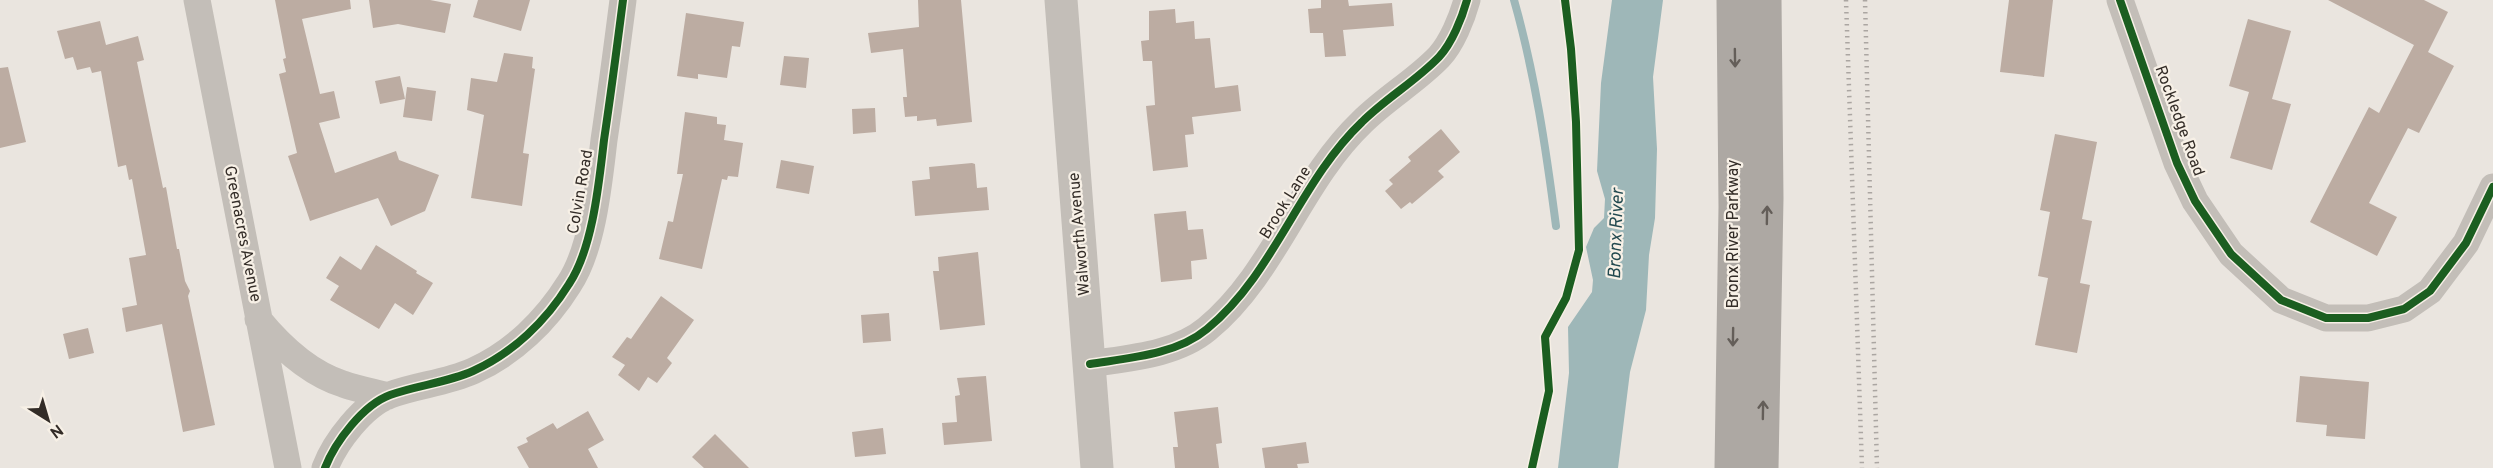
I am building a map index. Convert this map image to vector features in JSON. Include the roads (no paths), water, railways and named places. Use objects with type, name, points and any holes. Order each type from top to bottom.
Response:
[{"type":"highway","name":"Bronx River Parkway","points":[[1731,468],[1735,207],[1733,0]]},
{"type":"highway","name":"Bronx River Parkway","points":[[1762,468],[1767,154],[1766,0]]},
{"type":"street","name":"Greenacres Avenue","points":[[197,0],[288,468]]},
{"type":"street","name":"Colvin Road","points":[[325,468],[331,453],[355,420],[388,396],[448,381],[484,364],[527,335],[542,321],[571,282],[585,246],[596,206],[623,0]]},
{"type":"street","name":"Walworth Avenue","points":[[1061,0],[1097,468]]},
{"type":"street","name":"Brook Lane","points":[[1090,364],[1131,358],[1186,343],[1206,330],[1244,291],[1280,239],[1306,191],[1335,153],[1362,122],[1441,55],[1453,34],[1467,0]]},
{"type":"street","name":"Rockledge Road","points":[[2120,0],[2177,163],[2196,201],[2231,254],[2281,300],[2326,318],[2368,318],[2404,309],[2430,291],[2466,243],[2493,187]]},
{"type":"street","name":"Colvin Road","points":[[257,318],[277,342],[305,364],[340,384],[388,396]]},
{"type":"water","name":"Bronx River","points":[[1612,0],[1663,0],[1653,77],[1657,149],[1655,218],[1649,255],[1646,310],[1630,372],[1618,468],[1558,468],[1569,373],[1568,327],[1592,292],[1593,280],[1586,247],[1594,228],[1604,218],[1605,199],[1597,171],[1601,83]]},
{"type":"waterway","points":[[1514,0],[1539,112],[1556,226]]},
{"type":"railway","points":[[1846,0],[1862,468]]},
{"type":"railway","points":[[1865,0],[1877,468]]}]
